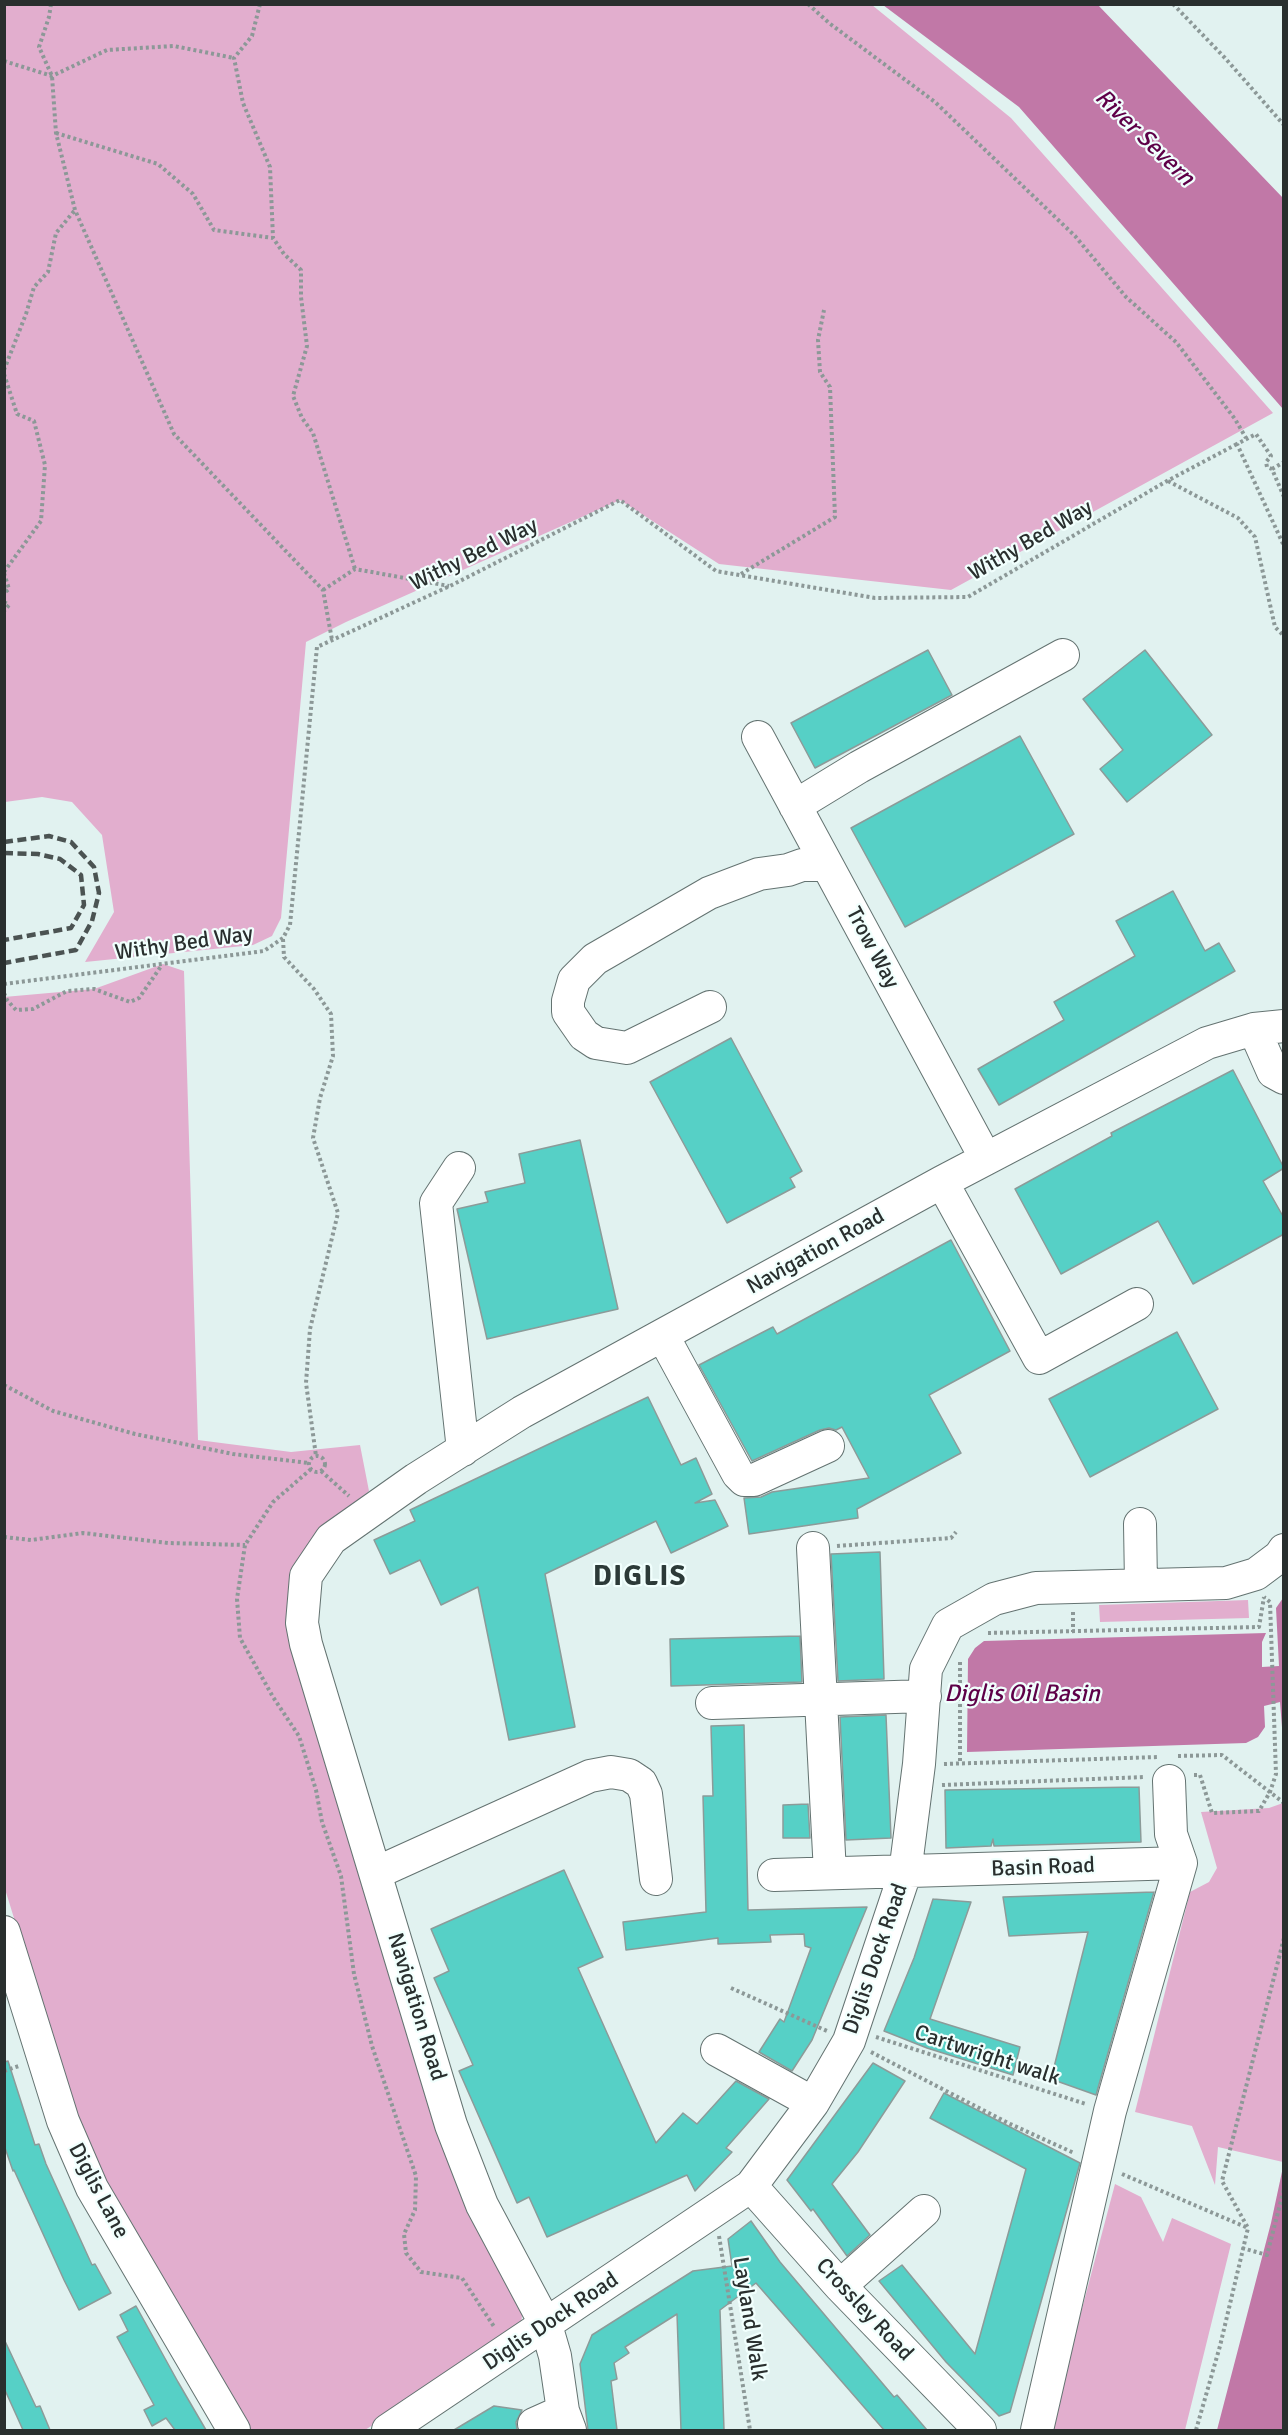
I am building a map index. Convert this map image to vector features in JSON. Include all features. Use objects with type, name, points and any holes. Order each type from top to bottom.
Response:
[{"type":"street","points":[[795,806],[859,767],[1064,655]]},
{"type":"street","name":"Trow Way","points":[[758,737],[986,1159]]},
{"type":"street","points":[[710,1007],[627,1048],[596,1043],[584,1035],[568,1012],[568,1001],[574,980],[596,959],[702,897],[759,874],[788,870],[802,865],[827,865]]},
{"type":"street","points":[[1269,1028],[1273,1072],[1284,1078]]},
{"type":"street","name":"Navigation Road","points":[[546,2325],[482,2205],[452,2125],[316,1677],[302,1623],[306,1576],[331,1539],[522,1412],[942,1182],[1207,1042],[1269,1028]]},
{"type":"street","points":[[459,1168],[436,1203],[463,1450]]},
{"type":"street","points":[[942,1182],[1039,1358],[1137,1304]]},
{"type":"street","points":[[663,1336],[738,1474],[744,1480],[754,1480],[828,1446]]},
{"type":"street","points":[[1140,1524],[1142,1584]]},
{"type":"street","points":[[813,1548],[830,1873]]},
{"type":"street","name":"Diglis Dock Road","points":[[388,2430],[716,2212],[751,2186],[813,2103],[852,2035],[905,1873],[927,1669],[948,1625],[994,1599],[1036,1588],[1226,1583],[1256,1574],[1280,1556],[1284,1550]]},
{"type":"street","points":[[712,1703],[924,1696]]},
{"type":"street","points":[[376,1873],[590,1776],[611,1772],[629,1775],[641,1783],[646,1794],[656,1879]]},
{"type":"street","points":[[1036,2430],[1110,2111],[1181,1863],[1171,1834],[1168,1778]]},
{"type":"street","name":"Basin Road","points":[[774,1875],[905,1873],[1181,1863]]},
{"type":"street","name":"Diglis Lane","points":[[4,1932],[63,2121],[92,2188],[234,2430]]},
{"type":"street","points":[[717,2050],[813,2103]]},
{"type":"street","name":"Crossley Road","points":[[751,2186],[840,2286],[980,2430]]},
{"type":"street","points":[[840,2286],[924,2211]]},
{"type":"street","points":[[534,2424],[567,2421],[555,2356],[546,2325]]},
{"type":"path","points":[[51,4],[39,47],[52,76],[56,133],[75,210],[174,434],[323,590],[332,640]]},
{"type":"path","points":[[234,58],[252,36],[260,4]]},
{"type":"path","points":[[808,4],[829,23],[935,102],[1075,236],[1126,297],[1176,342],[1235,418],[1246,438],[1256,434],[1271,456],[1266,462],[1267,467],[1272,469],[1284,497]]},
{"type":"path","points":[[1173,4],[1225,58],[1284,125]]},
{"type":"path","points":[[4,61],[52,76],[107,50],[174,46],[234,58]]},
{"type":"path","points":[[234,58],[243,103],[270,167],[273,238],[284,254],[301,270],[301,297],[307,346],[293,396],[302,418],[313,432],[355,569]]},
{"type":"path","points":[[56,133],[158,164],[193,194],[214,230],[273,238]]},
{"type":"path","points":[[4,593],[9,590],[4,573],[41,521],[45,465],[34,421],[17,414],[4,372],[26,314],[33,287],[48,272],[56,233],[75,210]]},
{"type":"path","points":[[740,575],[836,517],[830,387],[820,372],[818,340],[824,310]]},
{"type":"path","name":"Withy Bed Way","points":[[4,984],[264,951],[283,938],[290,925],[317,647],[450,586],[620,500],[716,571],[875,598],[968,597],[1167,481],[1246,438]]},
{"type":"path","points":[[1237,444],[1284,546]]},
{"type":"path","points":[[1272,469],[1284,462]]},
{"type":"path","points":[[1167,481],[1238,518],[1255,537],[1275,627],[1284,636]]},
{"type":"path","points":[[323,590],[355,569],[450,586]]},
{"type":"path","points":[[4,602],[9,605],[4,611]]},
{"type":"path","points":[[283,938],[284,957],[314,989],[331,1014],[333,1056],[320,1098],[313,1138],[338,1213],[310,1329],[306,1383],[316,1456]]},
{"type":"path","points":[[4,993],[16,1010],[33,1009],[68,991],[94,989],[130,1002],[139,998],[163,964]]},
{"type":"path","points":[[4,1385],[53,1411],[135,1434],[233,1454],[309,1463]]},
{"type":"path","points":[[309,1463],[316,1456]]},
{"type":"path","points":[[316,1456],[324,1461],[321,1471]]},
{"type":"path","points":[[309,1463],[311,1469],[321,1471],[354,1501],[374,1510]]},
{"type":"path","points":[[311,1469],[273,1502],[245,1545],[237,1599],[240,1638],[273,1697],[299,1736],[316,1790],[322,1822],[341,1876],[354,1974],[372,2046],[416,2176],[415,2210],[404,2234],[406,2253],[421,2272],[462,2278],[509,2350]]},
{"type":"path","points":[[813,1548],[951,1538],[957,1532]]},
{"type":"path","points":[[4,1537],[31,1540],[83,1533],[168,1543],[245,1545]]},
{"type":"path","points":[[983,1634],[1259,1627],[1264,1597],[1256,1574]]},
{"type":"path","points":[[916,1786],[1200,1775],[1212,1813],[1258,1810],[1270,1792],[1276,1774],[1270,1602]]},
{"type":"path","points":[[960,1764],[958,1668],[962,1652]]},
{"type":"path","points":[[945,1764],[1222,1755],[1284,1803]]},
{"type":"path","points":[[1196,2430],[1220,2346],[1248,2228],[1222,2181],[1284,1938]]},
{"type":"path","points":[[732,1988],[852,2035],[1008,2123],[1248,2228]]},
{"type":"path","name":"Cartwright walk","points":[[852,2035],[1110,2111]]},
{"type":"path","points":[[1242,2247],[1267,2255],[1284,2189]]},
{"type":"path","name":"Layland Walk","points":[[716,2212],[750,2430]]},
{"type":"shaded area","points":[[4,5],[872,5],[1011,118],[1273,413],[951,590],[719,564],[620,500],[346,622],[306,642],[281,918],[272,936],[253,945],[85,962],[114,912],[102,835],[72,802],[42,797],[5,802]]},
{"type":"shaded area","points":[[163,964],[184,971],[198,1440],[291,1452],[360,1445],[369,1491],[334,1522],[295,1571],[523,2305],[521,2326],[503,2342],[365,2430],[247,2430],[104,2185],[73,2109],[5,1889],[4,997],[94,989]]},
{"type":"shaded area","points":[[1248,1600],[1249,1618],[1100,1622],[1099,1605]]},
{"type":"shaded area","points":[[1283,1803],[1283,2162],[1218,2147],[1215,2185],[1192,2126],[1135,2112],[1190,1892],[1209,1882],[1217,1868],[1201,1812],[1269,1808]]},
{"type":"shaded area","points":[[1115,2184],[1141,2197],[1163,2242],[1172,2218],[1231,2244],[1185,2430],[1050,2430]]},
{"type":"water","name":"River Severn","points":[[883,5],[1098,5],[1283,198],[1283,409],[1019,107]]},
{"type":"water","name":"Diglis Oil Basin","points":[[1283,1598],[1283,1740],[1280,1702],[1264,1706],[1265,1727],[1258,1737],[1246,1743],[967,1752],[968,1659],[975,1648],[984,1641],[1266,1633],[1262,1642],[1262,1667],[1279,1666],[1276,1608]]},
{"type":"water","points":[[1283,2167],[1283,2430],[1217,2430],[1271,2223]]},
{"type":"building","points":[[928,650],[952,695],[815,768],[791,723]]},
{"type":"building","points":[[1145,650],[1212,735],[1127,802],[1100,769],[1123,750],[1083,699]]},
{"type":"building","points":[[1020,736],[1074,834],[905,927],[851,828]]},
{"type":"building","points":[[1173,891],[1205,951],[1219,943],[1235,971],[999,1105],[978,1069],[1064,1020],[1054,1002],[1135,956],[1116,921]]},
{"type":"building","points":[[731,1038],[802,1171],[790,1178],[795,1187],[727,1223],[650,1082]]},
{"type":"building","points":[[1233,1070],[1284,1168],[1263,1181],[1284,1218],[1284,1234],[1193,1284],[1158,1221],[1061,1274],[1015,1189],[1112,1136],[1111,1133]]},
{"type":"building","points":[[580,1140],[618,1309],[487,1339],[457,1209],[488,1202],[485,1192],[525,1183],[519,1154]]},
{"type":"building","points":[[951,1240],[1010,1351],[929,1395],[961,1453],[857,1509],[858,1518],[749,1534],[744,1498],[869,1478],[842,1427],[836,1430],[829,1428],[820,1430],[752,1461],[699,1365],[773,1327],[777,1334]]},
{"type":"building","points":[[1177,1332],[1218,1409],[1090,1477],[1049,1399]]},
{"type":"building","points":[[648,1397],[681,1465],[696,1458],[712,1494],[695,1503],[715,1500],[728,1526],[671,1553],[656,1521],[545,1574],[575,1727],[509,1740],[478,1587],[441,1605],[420,1560],[390,1574],[374,1540],[415,1521],[410,1510]]},
{"type":"building","points":[[880,1552],[884,1679],[838,1681],[831,1554]]},
{"type":"building","points":[[800,1636],[802,1682],[671,1686],[670,1639]]},
{"type":"building","points":[[886,1715],[891,1838],[846,1840],[840,1717]]},
{"type":"building","points":[[744,1725],[748,1910],[867,1907],[812,2040],[792,2071],[759,2052],[780,2019],[784,2022],[811,1948],[805,1946],[804,1934],[770,1935],[771,1942],[718,1944],[718,1938],[626,1950],[623,1922],[706,1912],[703,1796],[713,1796],[711,1726]]},
{"type":"building","points":[[1139,1787],[1141,1842],[994,1846],[993,1839],[991,1846],[946,1848],[945,1790]]},
{"type":"building","points":[[808,1804],[810,1838],[783,1838],[783,1805]]},
{"type":"building","points":[[564,1870],[603,1957],[578,1968],[656,2143],[683,2113],[697,2124],[736,2081],[769,2099],[726,2148],[732,2152],[695,2191],[687,2175],[547,2237],[529,2197],[517,2203],[459,2071],[473,2065],[434,1978],[449,1971],[431,1929]]},
{"type":"building","points":[[1154,1892],[1096,2095],[1051,2079],[1088,1932],[1009,1936],[1003,1897]]},
{"type":"building","points":[[933,1899],[971,1902],[930,2019],[1020,2047],[1013,2075],[927,2048],[884,2031],[914,1958]]},
{"type":"building","points":[[8,2061],[35,2145],[39,2144],[92,2265],[95,2264],[111,2293],[79,2310],[13,2171],[4,2145],[4,2062]]},
{"type":"building","points":[[873,2063],[905,2081],[858,2152],[832,2184],[870,2235],[847,2256],[813,2209],[811,2211],[787,2180]]},
{"type":"building","points":[[944,2093],[1080,2163],[1010,2412],[999,2416],[946,2362],[879,2281],[902,2265],[975,2354],[1026,2169],[930,2118]]},
{"type":"building","points":[[751,2221],[780,2262],[894,2397],[897,2395],[927,2430],[884,2430],[756,2283],[720,2310],[724,2430],[681,2430],[677,2314],[625,2347],[629,2353],[614,2363],[617,2379],[611,2381],[617,2430],[588,2430],[580,2364],[592,2335],[693,2271],[732,2266],[728,2239]]},
{"type":"building","points":[[136,2306],[206,2430],[175,2430],[166,2418],[152,2426],[144,2410],[154,2405],[117,2337],[128,2331],[120,2315]]},
{"type":"building","points":[[4,2339],[36,2407],[40,2406],[50,2430],[23,2430],[4,2388]]},
{"type":"building","points":[[494,2406],[522,2410],[516,2422],[517,2430],[454,2430]]},
{"type":"railway","points":[[4,842],[49,836],[71,842],[94,867],[99,893],[92,921],[76,950],[4,963]]},
{"type":"railway","points":[[4,853],[38,854],[60,859],[81,875],[84,905],[71,928],[4,940]]},
{"type":"district","name":"DIGLIS","points":[[640,1578]]}]
